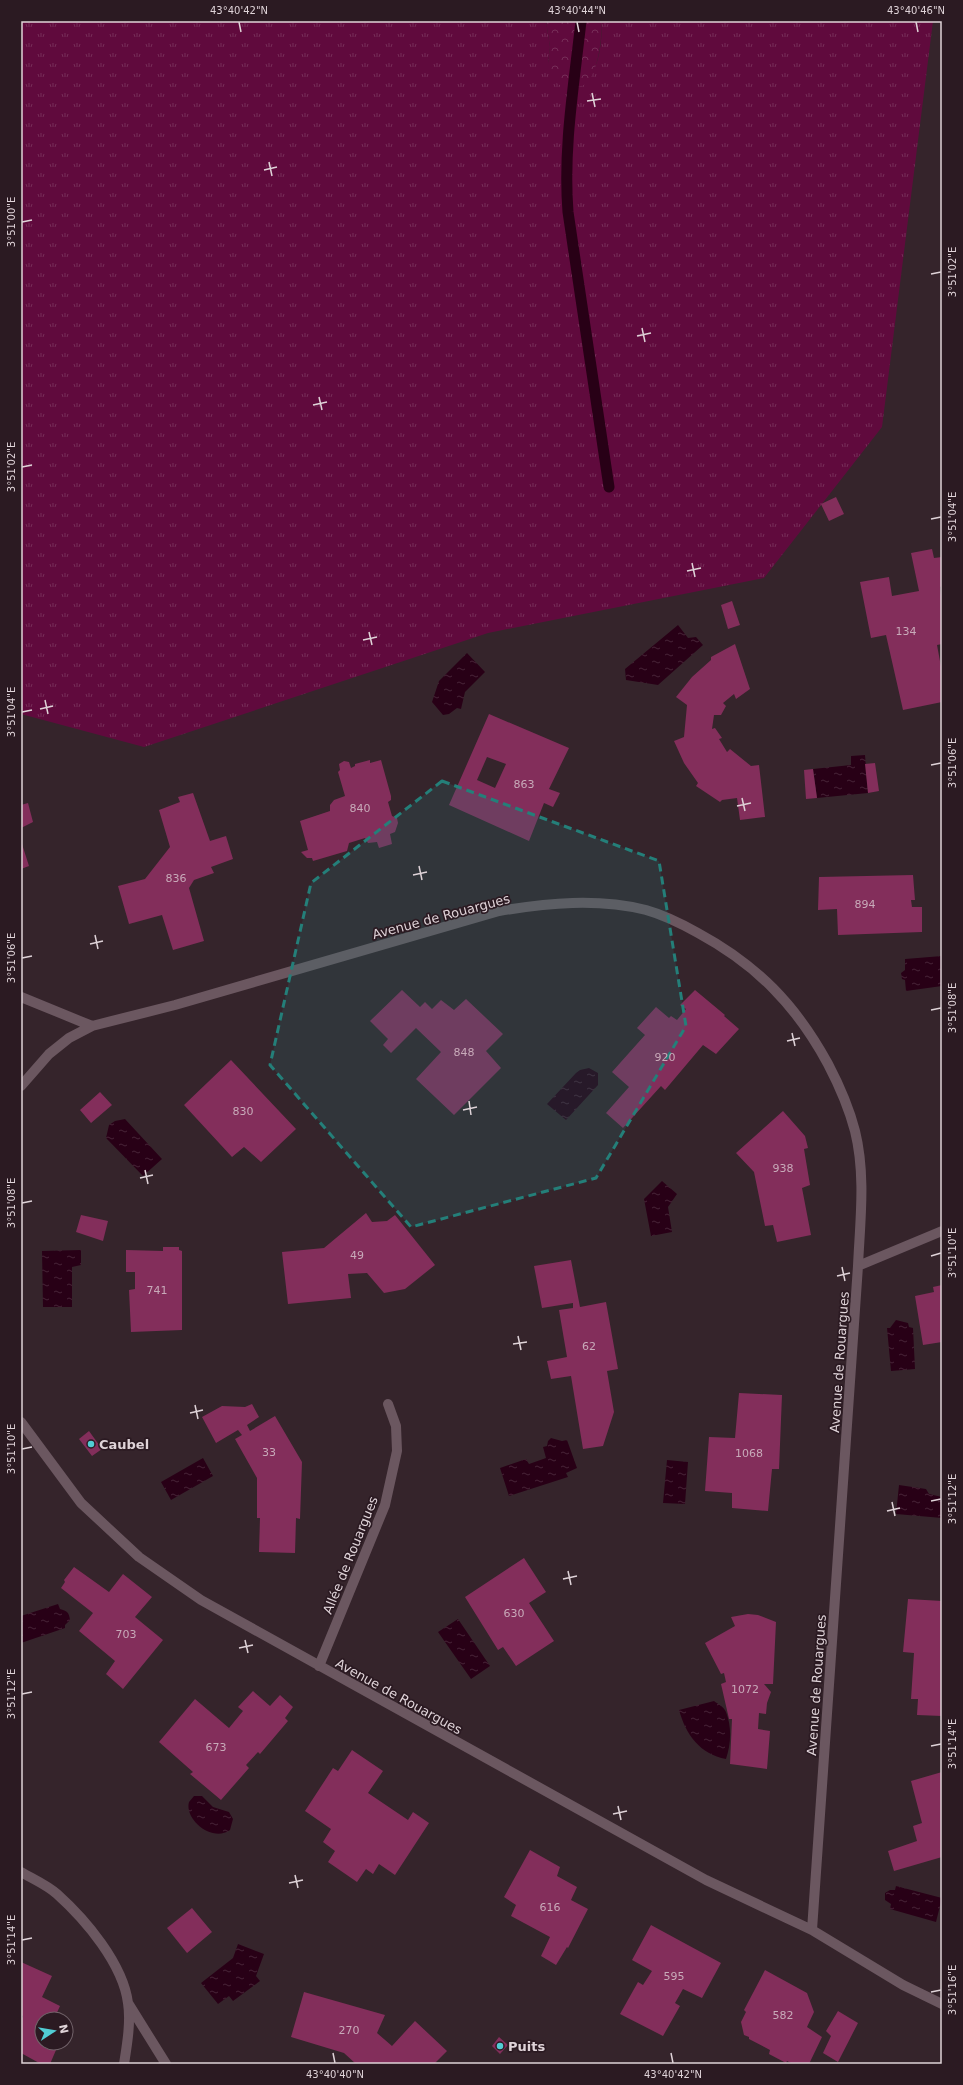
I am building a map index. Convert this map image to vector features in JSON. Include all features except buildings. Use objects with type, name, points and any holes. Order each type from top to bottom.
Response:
[{"type":"street","name":"Avenue de Rouargues","points":[[21,1086],[48,1054],[69,1038],[92,1026],[183,1003],[499,911],[557,904],[585,902],[611,904],[647,910],[679,922],[715,942],[749,966],[788,1003],[817,1044],[840,1086],[855,1130],[860,1164],[858,1266],[812,1930]]},
{"type":"street","points":[[21,997],[92,1026]]},
{"type":"street","points":[[858,1266],[942,1231]]},
{"type":"street","name":"Allée de Rouargues","points":[[319,1666],[385,1505],[396,1451],[396,1426],[388,1404]]},
{"type":"street","name":"Avenue de Rouargues","points":[[21,1422],[82,1503],[139,1557],[201,1600],[706,1880],[812,1930],[903,1985],[942,2004]]},
{"type":"street","points":[[21,1872],[57,1894],[100,1941],[118,1970],[128,2003],[166,2064]]},
{"type":"street","points":[[124,2064],[127,2042],[128,2003]]},
{"type":"highlighted area","points":[[442,781],[659,861],[686,1026],[596,1178],[411,1227],[270,1065],[311,883]]},
{"type":"green space","points":[[21,21],[546,21],[550,47],[548,63],[583,85],[593,72],[599,55],[601,21],[933,21],[882,427],[764,578],[488,633],[144,747],[21,714]]},
{"type":"green space","points":[[546,21],[601,21],[600,45],[596,65],[589,81],[584,85],[565,88],[550,79],[548,63],[550,47]]},
{"type":"water","points":[[678,625],[688,638],[696,637],[703,645],[658,685],[626,680],[625,669]]},
{"type":"water","points":[[467,653],[485,672],[465,692],[461,709],[457,708],[449,714],[443,715],[432,702],[439,681]]},
{"type":"water","points":[[865,755],[868,793],[817,798],[813,769],[851,765],[851,756]]},
{"type":"water","points":[[942,956],[942,986],[906,991],[905,980],[902,979],[901,973],[905,970],[905,959]]},
{"type":"water","points":[[589,1068],[598,1073],[598,1085],[566,1120],[547,1104],[576,1073],[580,1070]]},
{"type":"water","points":[[125,1119],[162,1159],[143,1176],[106,1138],[109,1125],[115,1121]]},
{"type":"water","points":[[662,1181],[677,1194],[668,1207],[672,1232],[651,1236],[644,1199]]},
{"type":"water","points":[[81,1250],[81,1265],[72,1267],[72,1307],[43,1307],[42,1251]]},
{"type":"water","points":[[896,1320],[908,1323],[909,1327],[913,1328],[915,1369],[891,1371],[887,1328],[890,1328]]},
{"type":"water","points":[[551,1438],[562,1441],[567,1440],[577,1468],[566,1473],[568,1477],[509,1496],[500,1468],[526,1459],[529,1464],[546,1458],[543,1447],[547,1446],[548,1441]]},
{"type":"water","points":[[203,1458],[213,1476],[171,1500],[161,1482]]},
{"type":"water","points":[[667,1460],[688,1462],[685,1504],[663,1503]]},
{"type":"water","points":[[899,1485],[926,1489],[929,1494],[942,1497],[942,1518],[896,1514]]},
{"type":"water","points":[[58,1604],[60,1609],[66,1611],[69,1615],[70,1620],[65,1625],[65,1628],[21,1643],[21,1616]]},
{"type":"water","points":[[458,1619],[490,1666],[471,1679],[438,1632]]},
{"type":"water","points":[[714,1701],[725,1710],[728,1718],[730,1741],[726,1759],[709,1753],[695,1742],[686,1728],[679,1710]]},
{"type":"water","points":[[194,1796],[202,1796],[213,1807],[229,1812],[233,1819],[230,1830],[215,1834],[201,1827],[195,1822],[189,1809],[189,1802]]},
{"type":"water","points":[[896,1886],[942,1898],[936,1922],[890,1909],[891,1904],[885,1900],[885,1893],[890,1890],[895,1890]]},
{"type":"water","points":[[238,1944],[264,1954],[256,1976],[260,1981],[233,2001],[229,1996],[218,2004],[201,1983],[233,1958]]},
{"type":"waterway","points":[[581,21],[568,140],[568,212],[609,487]]},
{"type":"place","name":"Caubel","points":[[91,1444]]},
{"type":"place","name":"Puits","points":[[500,2046]]}]
